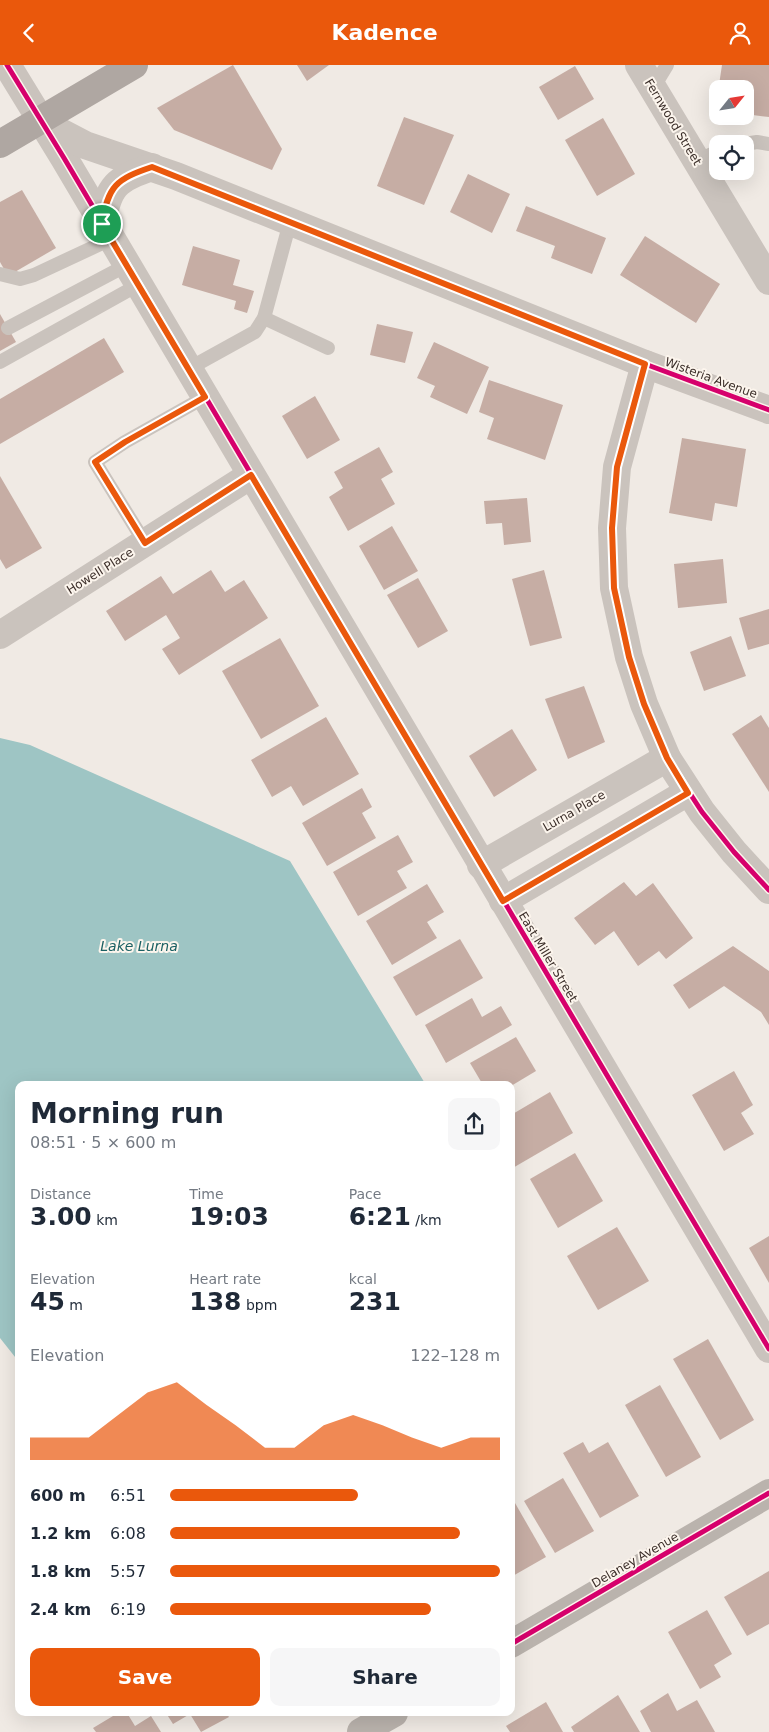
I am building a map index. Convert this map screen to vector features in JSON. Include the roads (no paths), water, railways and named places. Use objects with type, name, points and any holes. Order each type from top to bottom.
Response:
[{"type":"main road","points":[[0,144],[134,65]]},
{"type":"street","points":[[7,65],[107,231]]},
{"type":"street","name":"Fernwood Street","points":[[639,65],[653,88],[707,156],[769,281]]},
{"type":"street","name":"Wisteria Avenue","points":[[40,121],[85,145],[152,167],[645,364],[769,410]]},
{"type":"street","points":[[107,231],[106,203],[112,189],[121,180],[133,173],[152,167]]},
{"type":"street","name":"East Miller Street","points":[[107,231],[769,1349]]},
{"type":"street","points":[[645,364],[617,467],[612,528],[614,588],[629,657],[644,704],[667,758],[688,793],[734,852],[769,890]]},
{"type":"street","name":"Howell Place","points":[[0,635],[251,475]]},
{"type":"street","name":"Lurna Place","points":[[481,865],[667,758]]},
{"type":"street","points":[[503,901],[688,793]]},
{"type":"street","name":"Delaney Avenue","points":[[515,1642],[769,1493]]},
{"type":"street","points":[[361,1732],[389,1716]]},
{"type":"lane","points":[[653,88],[667,65]]},
{"type":"lane","points":[[754,142],[769,144]]},
{"type":"lane","points":[[188,369],[255,332],[264,318],[290,222]]},
{"type":"lane","points":[[0,274],[20,279],[34,275],[107,231]]},
{"type":"lane","points":[[8,328],[132,275]]},
{"type":"lane","points":[[0,362],[132,275]]},
{"type":"lane","points":[[264,318],[328,348]]},
{"type":"lane","points":[[145,543],[95,462],[125,442],[205,397]]},
{"type":"water","name":"Lake Lurna","points":[[0,738],[30,745],[290,861],[424,1081],[15,1081],[15,1357],[0,1338]]}]
